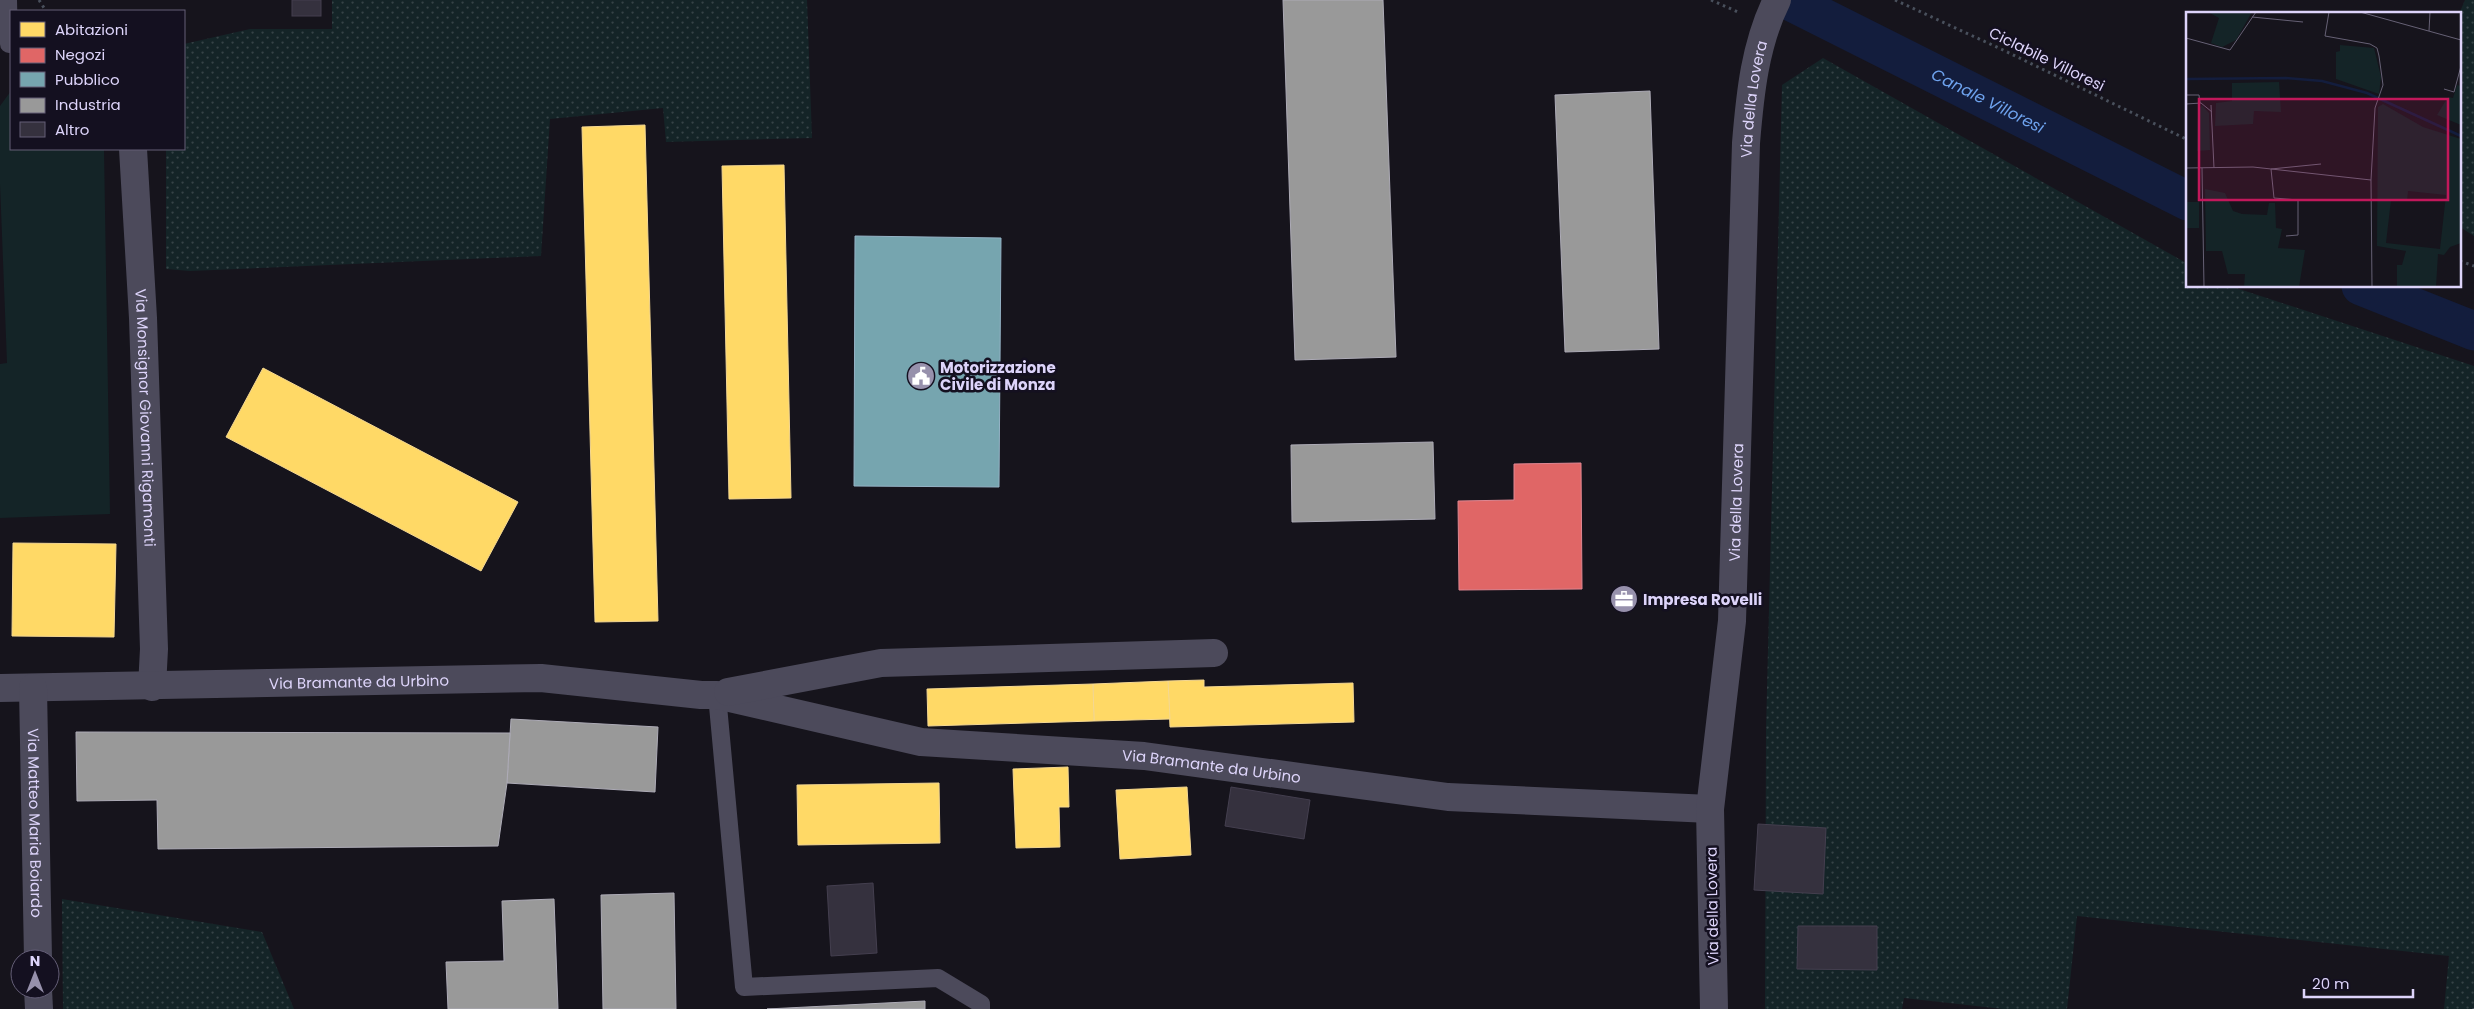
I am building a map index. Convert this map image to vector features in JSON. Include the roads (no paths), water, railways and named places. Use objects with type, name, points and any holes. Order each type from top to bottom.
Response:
[{"type":"street","name":"Via della Lovera","points":[[1714,1009],[1710,808],[1732,621],[1746,142],[1750,95],[1765,25],[1777,0]]},
{"type":"street","name":"Via Monsignor Giovanni Rigamonti","points":[[133,150],[143,327],[154,649],[152,687]]},
{"type":"street","name":"Via Bramante da Urbino","points":[[0,688],[152,687],[541,678],[701,695],[717,695],[881,663],[1214,653]]},
{"type":"street","name":"Via Matteo Maria Boiardo","points":[[33,688],[38,949]]},
{"type":"street","name":"Via Bramante da Urbino","points":[[717,695],[922,742],[1144,756],[1448,797],[1710,808]]},
{"type":"lane","points":[[7,44],[8,0]]},
{"type":"lane","points":[[717,695],[744,987],[938,978],[981,1004],[981,1009]]},
{"type":"waterway","name":"Canale Villoresi","points":[[1788,0],[2186,200]]},
{"type":"waterway","name":"Canale Villoresi","points":[[2366,288],[2474,331]]},
{"type":"place","name":"Motorizzazione Civile di Monza","points":[[921,376]]},
{"type":"place","name":"Impresa Rovelli","points":[[1624,599]]}]
